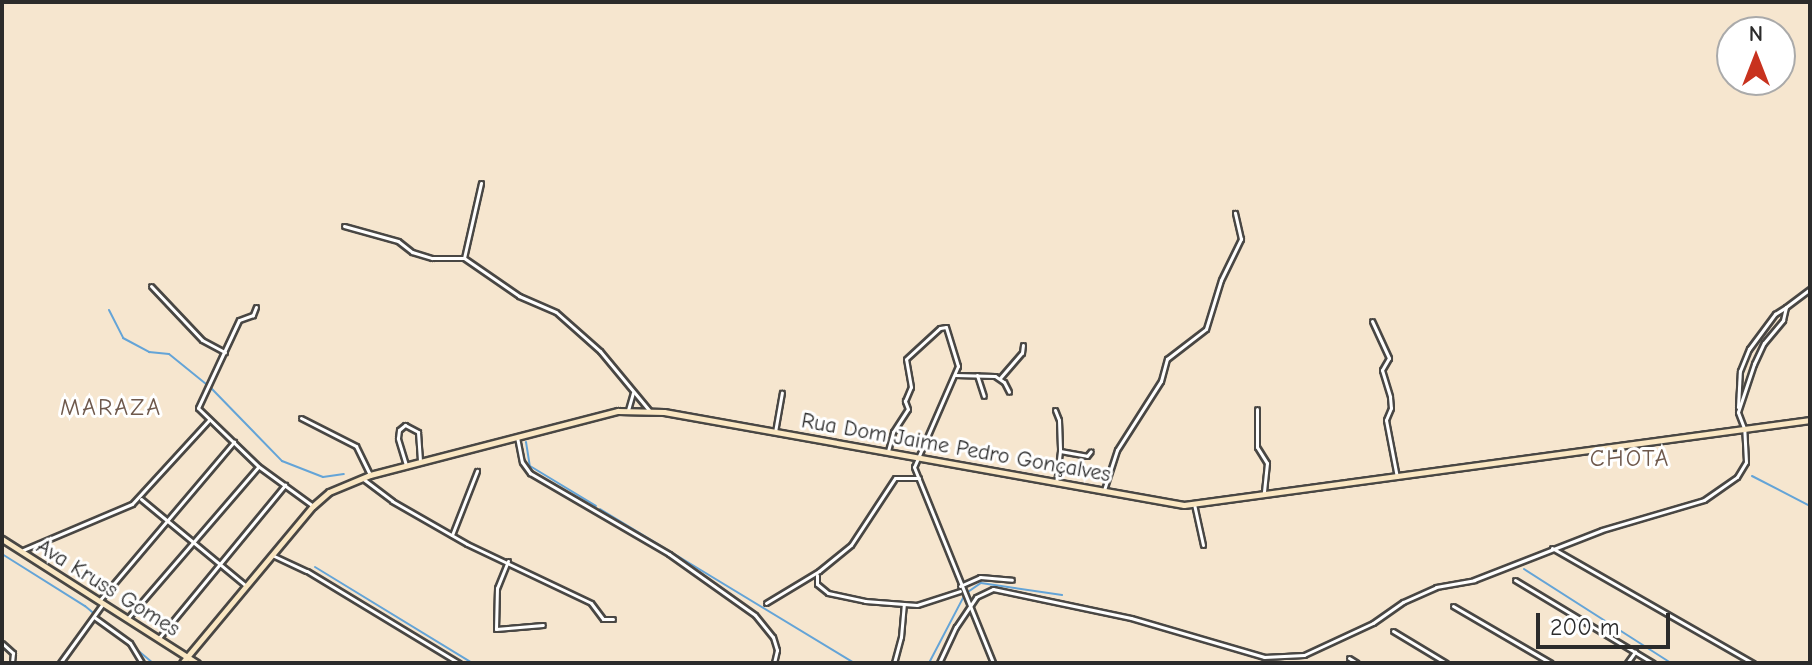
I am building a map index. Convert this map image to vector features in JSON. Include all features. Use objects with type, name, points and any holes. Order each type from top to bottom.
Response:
[{"type":"main road","name":"Rua Dom Jaime Pedro Gonçalves","points":[[182,663],[313,506],[329,492],[370,475],[406,465],[628,410],[649,410],[916,459],[1194,504],[1810,420]]},
{"type":"main road","name":"Ava Kruss Gomes","points":[[2,539],[197,663]]},
{"type":"street","points":[[464,258],[481,183]]},
{"type":"street","points":[[1104,490],[1117,450],[1163,377],[1167,359],[1206,329],[1221,280],[1241,239],[1235,213]]},
{"type":"street","points":[[344,226],[398,241],[412,252],[432,258],[464,258],[492,280],[556,312],[580,330],[649,410]]},
{"type":"street","points":[[151,286],[202,340],[225,352]]},
{"type":"street","points":[[939,663],[969,606],[984,590],[1013,591],[1131,618],[1264,657],[1304,655],[1373,623],[1403,602],[1436,587],[1474,580],[1552,548],[1704,500],[1723,490],[1737,477],[1746,462],[1744,428],[1738,412],[1740,371],[1749,349],[1775,314],[1810,289]]},
{"type":"street","points":[[256,307],[253,315],[239,320],[197,406],[208,421],[235,441],[258,466],[313,506]]},
{"type":"street","points":[[1738,412],[1764,343],[1783,320],[1786,307]]},
{"type":"street","points":[[1372,321],[1389,358],[1382,370],[1390,397],[1391,408],[1386,420],[1397,477]]},
{"type":"street","points":[[888,453],[893,432],[908,409],[905,401],[911,387],[906,359],[942,326],[951,337],[958,366],[914,467],[993,663]]},
{"type":"street","points":[[1000,378],[1020,356],[1023,345]]},
{"type":"street","points":[[955,375],[1000,378],[1009,392]]},
{"type":"street","points":[[977,375],[984,396]]},
{"type":"street","points":[[628,410],[633,393]]},
{"type":"street","points":[[775,432],[782,393]]},
{"type":"street","points":[[1257,409],[1256,444],[1267,463],[1264,494]]},
{"type":"street","points":[[1055,410],[1059,420],[1060,451],[1056,482]]},
{"type":"street","points":[[301,418],[356,446],[370,475]]},
{"type":"street","points":[[20,551],[140,499],[208,421]]},
{"type":"street","points":[[406,465],[398,438],[399,430],[405,425],[418,432],[420,462]]},
{"type":"street","points":[[517,437],[522,462],[530,473],[669,554],[755,615],[773,637],[777,650],[774,663]]},
{"type":"street","points":[[60,663],[96,614],[101,602],[235,441]]},
{"type":"street","points":[[1060,451],[1084,456],[1091,451]]},
{"type":"street","points":[[127,619],[258,466]]},
{"type":"street","points":[[452,535],[477,471]]},
{"type":"street","points":[[362,478],[392,501],[452,535],[591,603],[603,619],[613,619]]},
{"type":"street","points":[[766,603],[819,571],[851,545],[895,478],[919,478]]},
{"type":"street","points":[[158,639],[285,485]]},
{"type":"street","points":[[140,499],[246,586]]},
{"type":"street","points":[[1194,504],[1203,545]]},
{"type":"street","points":[[1552,548],[1753,663]]},
{"type":"street","points":[[272,555],[307,571],[459,663]]},
{"type":"street","points":[[508,561],[497,588],[496,629],[543,625]]},
{"type":"street","points":[[819,571],[817,584],[828,593],[904,604],[923,604],[980,577],[1012,580]]},
{"type":"street","points":[[1515,580],[1653,663]]},
{"type":"street","points":[[894,663],[901,637],[904,604]]},
{"type":"street","points":[[1453,606],[1551,663]]},
{"type":"street","points":[[96,614],[130,643],[142,663]]},
{"type":"street","points":[[1393,631],[1446,663]]},
{"type":"street","points":[[2,643],[13,653],[12,663]]},
{"type":"street","points":[[1627,663],[1635,652]]},
{"type":"street","points":[[1349,658],[1357,663]]},
{"type":"waterway","points":[[109,310],[123,338],[149,352],[169,354],[211,388],[282,461],[323,477],[344,474]]},
{"type":"waterway","points":[[526,442],[530,466],[596,506]]},
{"type":"waterway","points":[[1752,476],[1810,506]]},
{"type":"waterway","points":[[600,509],[854,663]]},
{"type":"waterway","points":[[2,554],[85,606],[153,663]]},
{"type":"waterway","points":[[315,567],[472,663]]},
{"type":"waterway","points":[[1524,569],[1671,663]]},
{"type":"waterway","points":[[929,663],[965,594],[981,583],[1062,595]]},
{"type":"district","name":"MARAZA","points":[[111,408]]},
{"type":"district","name":"CHOTA","points":[[1630,459]]}]
